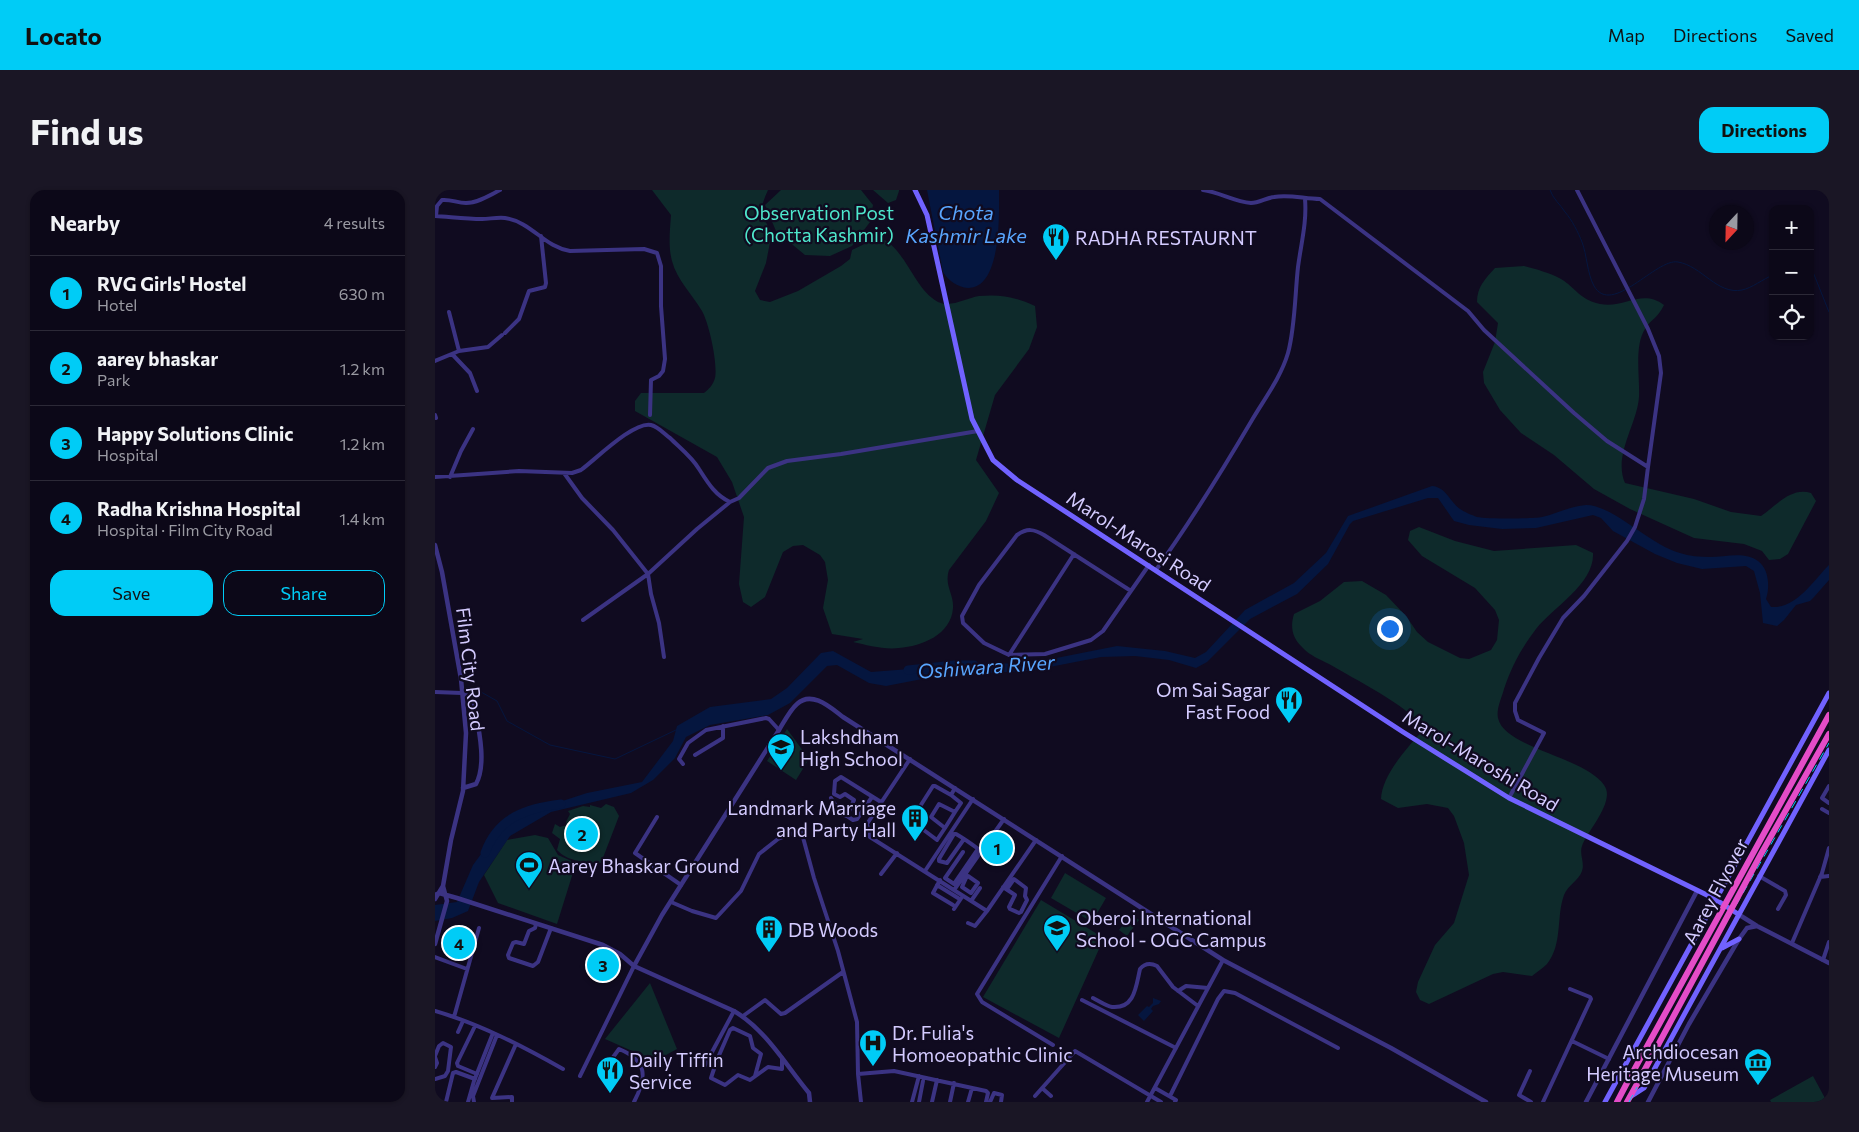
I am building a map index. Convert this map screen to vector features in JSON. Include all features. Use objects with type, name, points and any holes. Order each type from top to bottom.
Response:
[{"type":"highway","name":"Aarey Flyover","points":[[1617,1102],[1829,714]]},
{"type":"highway","name":"Aarey Flyover","points":[[1628,1100],[1761,854],[1829,734]]},
{"type":"main road","name":"Marol-Marosi Road","points":[[915,190],[927,215],[972,420],[993,460],[1017,480],[1245,628]]},
{"type":"main road","name":"Marol-Maroshi Road","points":[[1245,628],[1403,732],[1509,798],[1715,899],[1739,914]]},
{"type":"main road","points":[[1605,1102],[1829,694]]},
{"type":"main road","points":[[1628,1100],[1644,1088],[1829,750]]},
{"type":"main road","points":[[1783,778],[1806,790]]},
{"type":"main road","points":[[1722,948],[1739,939]]},
{"type":"street","points":[[500,190],[480,200],[468,203],[451,199],[442,200],[437,206],[435,216],[467,219],[505,218],[531,228],[550,245],[559,250],[570,252],[644,249],[657,253],[661,266],[661,306],[665,358],[663,371],[659,376],[651,380],[650,414]]},
{"type":"street","points":[[1203,190],[1253,203],[1274,196],[1320,199],[1468,311],[1484,330],[1581,419],[1607,441],[1648,467]]},
{"type":"street","points":[[1509,798],[1544,732],[1518,720],[1515,712],[1515,703],[1521,689],[1563,618],[1584,596],[1628,539],[1635,527],[1644,499],[1661,372],[1659,356],[1648,329],[1577,190]]},
{"type":"street","points":[[1156,570],[1193,517],[1225,466],[1270,391],[1288,354],[1301,241],[1306,214],[1305,199]]},
{"type":"street","points":[[435,362],[459,350],[488,347],[519,320],[529,291],[545,286],[541,236]]},
{"type":"street","points":[[449,312],[459,350]]},
{"type":"street","points":[[452,354],[470,373],[477,391]]},
{"type":"street","points":[[435,477],[519,471],[564,473],[581,470],[630,430],[643,425],[654,425],[690,457],[699,468],[705,481],[722,498],[730,502]]},
{"type":"street","points":[[450,476],[473,430]]},
{"type":"street","points":[[583,620],[649,574],[697,529],[730,502],[739,498],[768,468],[787,461],[978,431]]},
{"type":"street","points":[[564,473],[582,498],[613,530],[649,574],[651,594],[659,623],[664,657]]},
{"type":"street","points":[[1131,591],[1036,531],[1023,531],[1017,535],[979,585],[962,616],[963,623],[985,643],[1009,655],[1045,654],[1091,640],[1103,631],[1131,591],[1149,565]]},
{"type":"street","name":"Film City Road","points":[[435,545],[442,572],[462,693],[466,733],[463,788],[443,886],[447,901],[435,942]]},
{"type":"street","points":[[1009,655],[1073,554]]},
{"type":"street","points":[[435,692],[462,693],[473,698],[480,738],[481,761],[479,778],[476,784],[463,788]]},
{"type":"street","points":[[580,1076],[634,966],[681,885],[797,704],[813,699],[823,702],[843,717],[1223,960],[1391,1048],[1486,1102]]},
{"type":"street","points":[[683,764],[679,759],[688,743],[707,730],[766,718],[779,730]]},
{"type":"street","points":[[695,755],[723,738],[723,726]]},
{"type":"street","points":[[910,759],[867,824],[870,837],[925,870],[987,911]]},
{"type":"street","points":[[847,816],[854,800],[845,794],[840,797],[834,794],[835,781],[838,778],[841,777],[881,802]]},
{"type":"street","points":[[933,786],[951,794],[961,801],[937,840],[913,822],[912,819],[933,786]]},
{"type":"street","points":[[1829,786],[1823,798],[1829,803]]},
{"type":"street","points":[[951,794],[955,788]]},
{"type":"street","points":[[831,798],[841,814],[857,820],[872,797]]},
{"type":"street","points":[[925,870],[973,799]]},
{"type":"street","points":[[945,828],[931,817],[941,804],[955,812]]},
{"type":"street","points":[[1822,809],[1829,812]]},
{"type":"street","points":[[657,817],[635,853],[681,885]]},
{"type":"street","points":[[963,852],[945,879],[955,884],[972,858],[1004,819]]},
{"type":"street","points":[[671,902],[691,911],[716,918],[741,891],[759,854],[778,839],[801,830],[814,878],[838,951],[857,1022],[858,1074],[861,1102]]},
{"type":"street","points":[[964,839],[947,863],[939,861],[954,834],[956,834],[981,849],[1001,856],[1007,847],[1006,845],[991,837]]},
{"type":"street","points":[[968,923],[975,926],[1005,888],[1036,840]]},
{"type":"street","points":[[957,848],[972,858]]},
{"type":"street","points":[[1792,943],[1820,877],[1829,848]]},
{"type":"street","points":[[954,890],[965,877],[981,849]]},
{"type":"street","points":[[881,874],[897,853]]},
{"type":"street","points":[[1053,1046],[982,1002],[977,994],[1062,856]]},
{"type":"street","points":[[967,876],[978,883],[971,893],[962,887],[965,877],[967,876]]},
{"type":"street","points":[[1759,876],[1785,892],[1786,895],[1778,909]]},
{"type":"street","points":[[1820,877],[1829,876]]},
{"type":"street","points":[[1014,879],[1026,888],[1025,896],[1027,900],[1021,912],[1010,909],[1009,907],[1015,895],[1005,888],[1014,879]]},
{"type":"street","points":[[940,880],[933,893],[953,907],[963,895]]},
{"type":"street","points":[[937,885],[958,898]]},
{"type":"street","name":"Film City Road","points":[[435,899],[443,886]]},
{"type":"street","points":[[971,901],[980,888]]},
{"type":"street","points":[[1586,1102],[1697,891]]},
{"type":"street","points":[[437,894],[603,945],[620,954],[634,966],[743,1016],[759,1029],[809,1093],[809,1102]]},
{"type":"street","points":[[1739,914],[1757,926],[1829,963]]},
{"type":"street","points":[[537,924],[535,928],[529,931],[524,944],[513,943],[508,955],[509,958],[533,966],[536,964],[551,928]]},
{"type":"street","points":[[1648,1102],[1689,1024],[1739,939],[1747,928],[1757,926]]},
{"type":"street","points":[[454,1017],[479,928]]},
{"type":"street","points":[[1823,960],[1829,942]]},
{"type":"street","points":[[435,957],[467,969]]},
{"type":"street","points":[[1147,1102],[1223,960]]},
{"type":"street","points":[[1093,998],[1111,1007],[1127,1004],[1136,990],[1140,969],[1147,964],[1157,966],[1173,987],[1198,1006]]},
{"type":"street","points":[[743,1016],[765,1000],[781,1014],[785,1013],[843,972]]},
{"type":"street","points":[[1178,991],[1186,986],[1207,988]]},
{"type":"street","points":[[1543,1102],[1591,999],[1570,988]]},
{"type":"street","points":[[1170,1096],[1218,999],[1224,991],[1235,993],[1338,1048]]},
{"type":"street","points":[[1082,1000],[1176,1048]]},
{"type":"street","points":[[435,1011],[495,1034],[563,1068]]},
{"type":"street","points":[[704,1067],[734,1011]]},
{"type":"street","points":[[457,1032],[462,1020]]},
{"type":"street","points":[[475,1026],[457,1063],[458,1066],[476,1076]]},
{"type":"street","points":[[755,1076],[761,1054],[753,1048],[750,1036],[733,1028],[728,1033],[711,1078],[725,1086],[738,1075],[750,1080],[768,1067],[782,1069],[781,1058]]},
{"type":"street","points":[[468,1102],[476,1076],[495,1034]]},
{"type":"street","points":[[473,1102],[473,1096],[495,1034]]},
{"type":"street","points":[[1572,1041],[1609,1059]]},
{"type":"street","points":[[435,1066],[437,1063],[435,1057],[439,1046],[443,1043],[451,1046],[448,1071],[445,1076],[435,1079]]},
{"type":"street","points":[[512,1102],[512,1097],[492,1098],[516,1044]]},
{"type":"street","points":[[1069,1046],[1161,1102]]},
{"type":"street","points":[[606,1067],[619,1049],[637,1061],[642,1068],[644,1076],[642,1086],[634,1102]]},
{"type":"street","points":[[1035,1096],[1075,1051]]},
{"type":"street","points":[[858,1074],[894,1071],[954,1083],[988,1093],[986,1102]]},
{"type":"street","points":[[1530,1071],[1519,1095],[1531,1102]]},
{"type":"street","points":[[446,1102],[453,1073],[476,1076]]},
{"type":"street","points":[[912,1102],[919,1076]]},
{"type":"street","points":[[932,1102],[937,1080]]},
{"type":"street","points":[[919,1102],[923,1081]]},
{"type":"street","points":[[950,1102],[954,1083]]},
{"type":"street","points":[[968,1102],[972,1088]]},
{"type":"street","points":[[1042,1088],[1051,1096]]},
{"type":"street","points":[[1155,1088],[1176,1100],[1175,1102]]},
{"type":"street","points":[[990,1102],[994,1093],[1002,1095],[1001,1102]]},
{"type":"green space","points":[[652,190],[768,190],[763,202],[762,212],[772,232],[766,263],[755,291],[760,300],[770,302],[798,291],[841,266],[850,259],[852,250],[879,237],[896,250],[929,296],[938,302],[948,304],[979,296],[994,295],[1014,298],[1035,306],[1037,327],[1029,349],[995,395],[976,460],[999,493],[986,521],[949,570],[948,585],[953,603],[951,617],[941,632],[926,642],[908,647],[887,648],[853,642],[863,639],[832,634],[823,608],[828,580],[825,562],[820,555],[803,545],[793,546],[783,552],[765,597],[751,607],[743,602],[739,584],[744,517],[732,482],[717,457],[635,411],[635,401],[641,393],[704,393],[713,383],[716,372],[712,344],[705,317],[674,268],[670,244],[671,215]]},
{"type":"green space","name":"Observation Post (Chotta Kashmir)","points":[[781,190],[861,190],[873,205],[870,222],[852,246],[830,256],[805,255],[776,231],[765,205]]},
{"type":"green space","points":[[873,190],[899,191],[896,200],[888,203]]},
{"type":"green space","points":[[1524,266],[1543,271],[1561,279],[1583,297],[1600,304],[1617,304],[1648,298],[1664,305],[1645,329],[1640,344],[1638,362],[1639,397],[1622,462],[1625,483],[1694,499],[1731,512],[1761,516],[1791,495],[1804,492],[1811,493],[1816,501],[1788,554],[1780,559],[1769,560],[1762,551],[1744,544],[1694,538],[1630,509],[1594,489],[1554,455],[1521,433],[1500,410],[1484,383],[1483,372],[1495,342],[1498,323],[1477,302],[1477,297],[1480,288],[1495,268]]},
{"type":"green space","points":[[1419,527],[1455,541],[1494,551],[1576,545],[1593,553],[1592,564],[1581,584],[1536,629],[1521,650],[1499,703],[1498,718],[1503,728],[1514,737],[1564,759],[1594,775],[1604,785],[1607,792],[1600,816],[1582,846],[1582,871],[1564,895],[1555,948],[1547,964],[1532,976],[1503,972],[1493,974],[1429,1004],[1420,1000],[1416,992],[1418,982],[1435,945],[1454,923],[1469,875],[1464,843],[1454,816],[1448,808],[1427,804],[1398,808],[1381,799],[1391,770],[1425,728],[1393,701],[1308,653],[1296,640],[1292,628],[1294,614],[1320,601],[1344,582],[1362,581],[1386,595],[1406,616],[1417,632],[1428,642],[1460,658],[1469,659],[1491,650],[1497,640],[1499,620],[1495,610],[1475,588],[1422,556],[1408,540],[1410,531]]},
{"type":"green space","points":[[787,729],[809,759],[796,780],[767,761]]},
{"type":"green space","points":[[606,804],[614,807],[619,816],[601,863],[583,862],[561,854],[557,850],[560,839],[552,833],[555,824],[560,827],[567,825],[566,822],[570,814],[568,811],[583,806],[590,807],[590,805],[601,808]]},
{"type":"green space","name":"Aarey Bhaskar Ground","points":[[535,835],[548,838],[558,855],[576,863],[557,924],[498,903],[484,875],[507,840]]},
{"type":"green space","points":[[1065,873],[1106,898],[1092,922],[1051,898]]},
{"type":"green space","name":"Oberoi International School - OGC Campus","points":[[1041,900],[1104,938],[1059,1038],[983,997]]},
{"type":"green space","points":[[1131,914],[1139,920],[1127,936],[1119,930]]},
{"type":"green space","points":[[650,983],[677,1049],[655,1061],[605,1039]]},
{"type":"green space","points":[[1813,1076],[1826,1100],[1822,1102],[1771,1102],[1770,1100]]},
{"type":"water","name":"Chota Kashmir Lake","points":[[927,190],[999,190],[998,231],[993,263],[987,276],[979,285],[968,288],[957,285],[943,272]]},
{"type":"water","points":[[1432,486],[1441,489],[1460,509],[1477,517],[1537,518],[1586,505],[1608,511],[1668,549],[1680,553],[1702,557],[1741,555],[1753,558],[1762,564],[1766,573],[1768,589],[1766,599],[1771,607],[1788,604],[1796,599],[1829,565],[1829,580],[1810,601],[1796,605],[1777,626],[1763,623],[1760,593],[1754,571],[1746,566],[1702,569],[1677,563],[1655,554],[1613,531],[1601,518],[1593,515],[1536,528],[1502,529],[1454,521],[1438,498],[1428,498],[1353,521],[1328,564],[1297,594],[1250,619],[1207,662],[1196,668],[1169,660],[1135,656],[1101,657],[1029,671],[943,675],[886,686],[869,683],[837,665],[827,666],[790,703],[768,715],[710,725],[686,737],[675,758],[653,780],[631,793],[551,812],[510,836],[479,882],[468,911],[452,918],[435,921],[435,905],[457,902],[473,865],[501,827],[513,817],[587,793],[642,782],[673,741],[677,726],[710,707],[771,699],[787,688],[821,653],[833,651],[871,672],[974,664],[1031,663],[1117,646],[1165,651],[1195,658],[1206,652],[1245,610],[1294,583],[1326,553],[1348,516]]},
{"type":"water","points":[[1153,998],[1161,1001],[1153,1006],[1151,1009],[1153,1011],[1144,1021],[1138,1015],[1153,1003]]},
{"type":"waterway","points":[[1550,190],[1577,230],[1584,247],[1592,281],[1602,294],[1612,295],[1623,291],[1658,268],[1669,263],[1678,262],[1695,269],[1717,284],[1733,290],[1746,289],[1769,277]]},
{"type":"waterway","points":[[1814,274],[1829,312]]},
{"type":"waterway","name":"Oshiwara River","points":[[908,670],[954,665],[974,665]]},
{"type":"waterway","points":[[474,688],[497,701],[507,721],[550,745],[615,759],[678,729]]},
{"type":"waterway","name":"Oshiwara River","points":[[485,853],[498,831],[515,816],[537,808],[561,804]]},
{"type":"railway","points":[[1629,1102],[1719,935],[1829,743]]},
{"type":"place","name":"RADHA RESTAURNT","points":[[1056,261]]},
{"type":"place","name":"Om Sai Sagar Fast Food","points":[[1289,724]]},
{"type":"place","name":"Lakshdham High School","points":[[781,771]]},
{"type":"place","name":"aarey bhaskar","points":[[582,834]]},
{"type":"place","name":"Landmark Marriage and Party Hall","points":[[915,842]]},
{"type":"place","name":"RVG Girls' Hostel","points":[[997,848]]},
{"type":"place","name":"Aarey Bhaskar Ground","points":[[529,889]]},
{"type":"place","name":"Radha Krishna Hospital","points":[[459,943]]},
{"type":"place","name":"Oberoi International School - OGC Campus","points":[[1057,952]]},
{"type":"place","name":"DB Woods","points":[[769,953]]},
{"type":"place","name":"Happy Solutions Clinic","points":[[603,965]]},
{"type":"place","name":"Dr. Fulia's Homoeopathic Clinic","points":[[873,1067]]},
{"type":"place","name":"Archdiocesan Heritage Museum","points":[[1758,1086]]},
{"type":"place","name":"Daily Tiffin Service","points":[[610,1094]]}]
